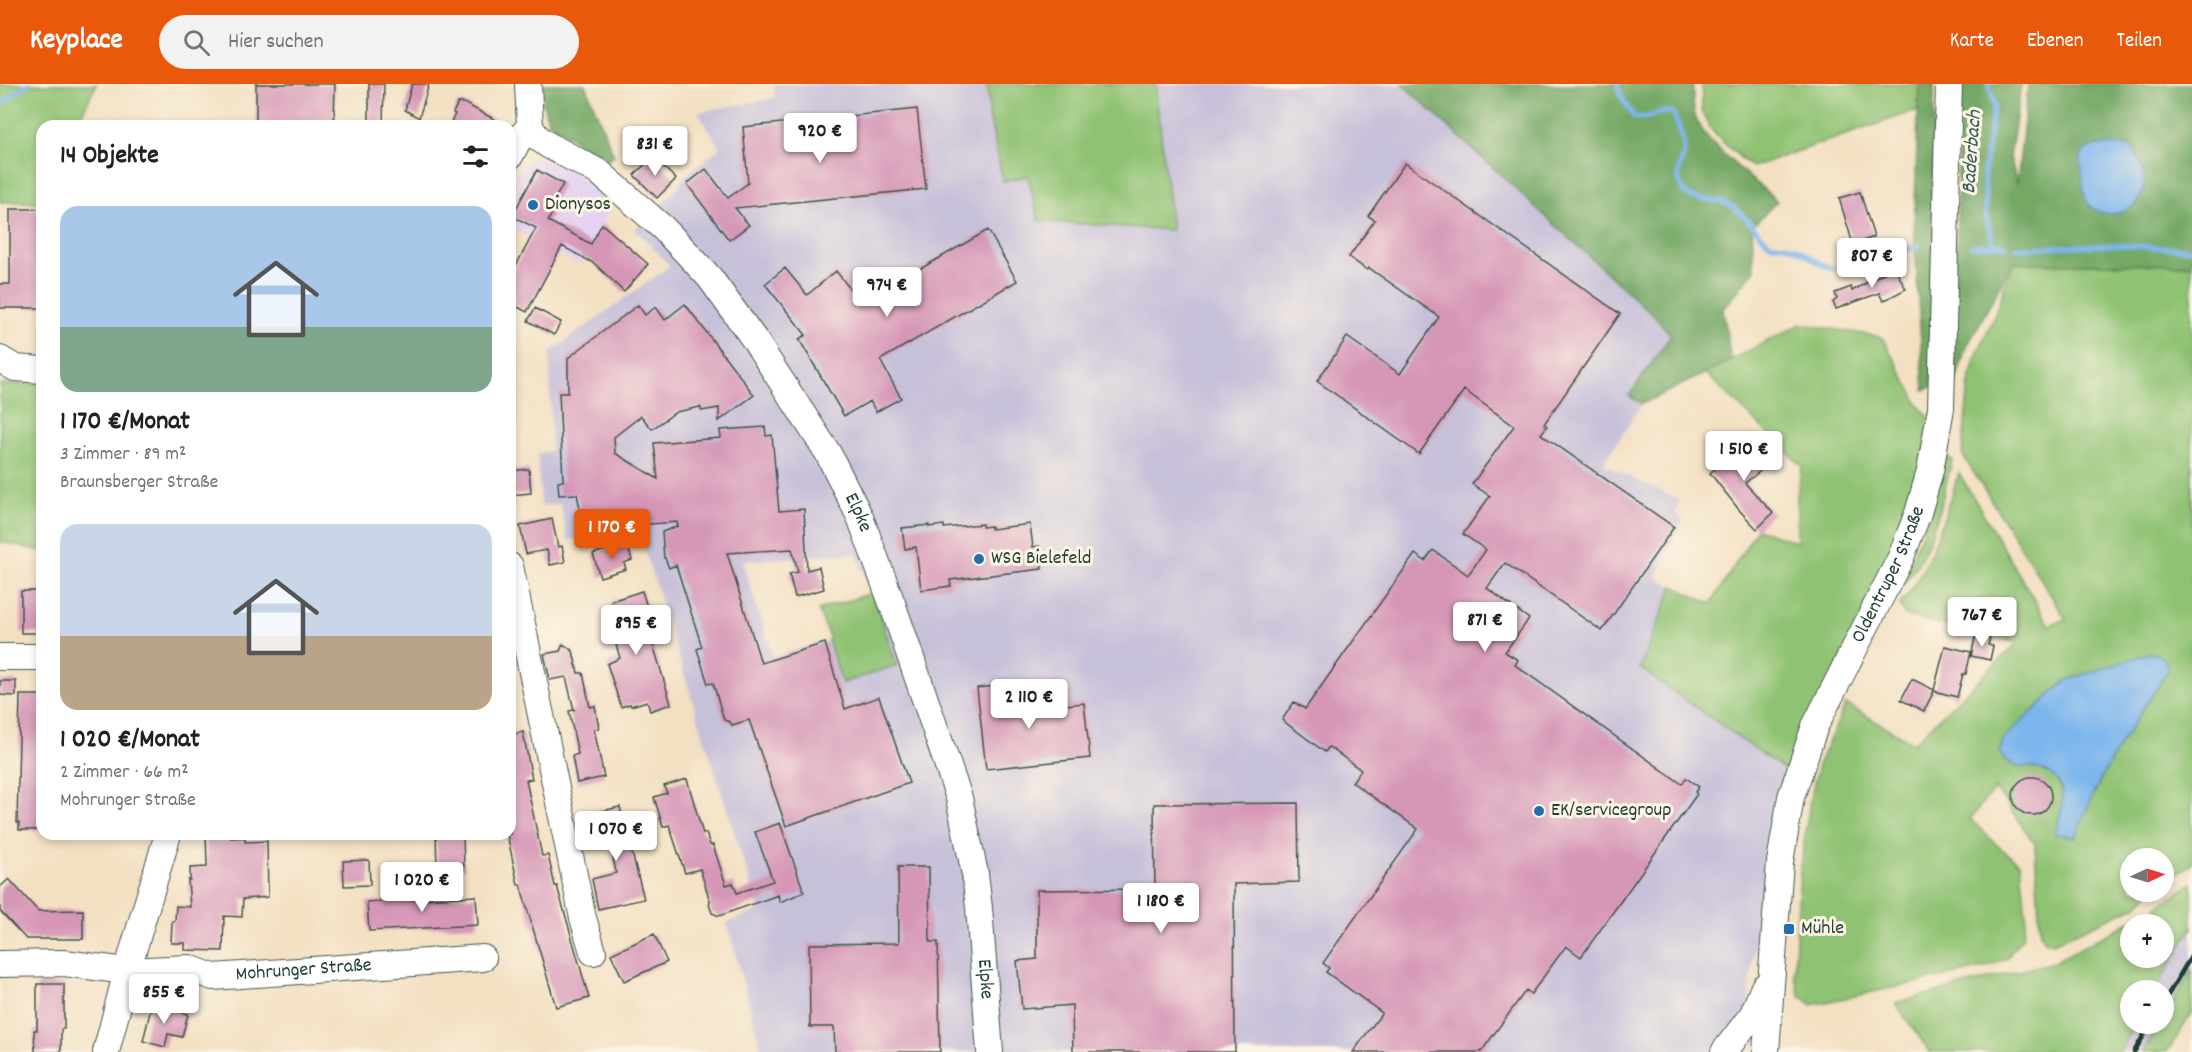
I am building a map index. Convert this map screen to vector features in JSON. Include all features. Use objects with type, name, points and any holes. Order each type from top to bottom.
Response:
[{"type":"street","points":[[516,145],[530,127],[528,84]]},
{"type":"street","name":"Oldentruper Straße","points":[[1766,1052],[1785,826],[1798,771],[1815,726],[1901,557],[1918,513],[1930,471],[1941,408],[1949,84]]},
{"type":"street","name":"Elpke","points":[[530,127],[548,145],[600,172],[687,252],[710,278],[754,339],[828,453],[860,517],[959,798],[975,874],[990,1052]]},
{"type":"street","points":[[0,359],[15,368],[36,370]]},
{"type":"street","points":[[516,595],[583,918],[593,952]]},
{"type":"street","points":[[0,657],[36,657]]},
{"type":"street","points":[[106,1052],[127,971],[166,840]]},
{"type":"street","name":"Mohrunger Straße","points":[[0,964],[64,963],[127,971],[189,968],[213,977],[483,958]]},
{"type":"street","points":[[1724,1052],[1753,1014],[1772,968]]},
{"type":"shaded area","points":[[774,84],[987,84],[990,120],[1003,181],[1028,176],[1172,229],[1155,84],[1402,84],[1652,317],[1657,319],[1671,335],[1630,396],[1642,404],[1603,464],[1680,500],[1675,514],[1683,519],[1656,578],[1673,586],[1640,668],[1788,772],[1769,837],[1749,991],[1746,1052],[762,1052],[727,923],[759,910],[640,536],[568,540],[560,504],[541,506],[537,454],[551,451],[550,352],[670,266],[635,229],[677,189],[684,177],[720,148],[698,112],[775,98]],"holes":[[[856,553],[897,665],[842,683],[828,640],[773,657],[742,561]]]},
{"type":"shaded area","points":[[535,158],[545,158],[554,162],[586,181],[611,208],[580,265],[516,231],[516,177],[526,163]]},
{"type":"shaded area","points":[[2192,928],[2192,1013],[2167,1052],[2119,1052],[2130,1034],[2174,1034],[2174,980],[2161,980],[2168,968],[2174,968],[2174,958]]},
{"type":"green space","points":[[0,84],[97,84],[79,120],[36,120],[36,202],[0,202]]},
{"type":"green space","points":[[543,84],[585,84],[614,156],[606,161],[548,121],[543,104]]},
{"type":"green space","points":[[987,84],[1155,84],[1172,230],[1039,221],[1028,176],[1003,181],[990,120]]},
{"type":"green space","points":[[1402,84],[1693,84],[1694,112],[1703,131],[1745,174],[1777,201],[1752,227],[1754,271],[1723,309],[1731,361],[1642,404],[1629,396],[1671,335],[1657,319]]},
{"type":"green space","points":[[1702,84],[1919,84],[1918,110],[1752,167],[1724,143],[1706,121],[1702,110]]},
{"type":"green space","points":[[1919,84],[1934,84],[1932,387],[1924,390],[1914,233]]},
{"type":"green space","points":[[1960,84],[2021,84],[2010,157],[2017,184],[2028,84],[2192,84],[2192,265],[2013,263],[1965,350],[1953,391]]},
{"type":"green space","points":[[2013,263],[2192,265],[2192,864],[2174,876],[2174,848],[2120,848],[2120,902],[2141,902],[2053,943],[2045,940],[2040,933],[2035,844],[1995,788],[1970,819],[2021,864],[2026,916],[2023,936],[2007,958],[1989,966],[1962,973],[1812,1005],[1800,995],[1794,975],[1800,871],[1810,800],[1818,765],[1846,704],[1913,743],[2017,643],[1905,615],[1900,605],[1928,558],[1959,473],[2049,625],[2066,619],[1962,454],[1969,383],[1975,359],[1995,314]]},
{"type":"green space","points":[[1801,324],[1882,337],[1919,405],[1929,417],[1924,456],[1899,534],[1788,772],[1640,668],[1673,586],[1711,604],[1757,529],[1797,542],[1797,496],[1802,466],[1705,373]]},
{"type":"green space","points":[[0,384],[36,384],[36,550],[0,542]]},
{"type":"green space","points":[[1946,457],[1952,460],[1935,524],[1926,549],[1904,584],[1909,564],[1927,520]]},
{"type":"green space","points":[[872,593],[897,665],[842,683],[828,640],[830,639],[818,610]]},
{"type":"green space","points":[[2192,883],[2192,928],[2174,958],[2174,914],[2145,914],[2165,902],[2174,902],[2174,895]]},
{"type":"green space","points":[[2120,927],[2120,968],[2168,968],[2161,980],[2120,980],[2120,1034],[2130,1034],[2119,1052],[1930,1052],[1895,1003],[2054,962]]},
{"type":"green space","points":[[2192,970],[2192,1013],[2167,1052],[2143,1052],[2154,1034],[2174,1034],[2174,1000]]},
{"type":"water","points":[[2097,145],[2131,146],[2141,164],[2144,185],[2140,197],[2133,206],[2123,211],[2112,214],[2102,213],[2092,208],[2086,200],[2081,158],[2087,149]]},
{"type":"water","points":[[2150,653],[2165,659],[2168,671],[2105,772],[2076,837],[2055,834],[2062,803],[2060,786],[2056,779],[2048,773],[2034,767],[2017,766],[2004,760],[2000,751],[2004,738],[2067,680]]},
{"type":"building","points":[[256,84],[335,84],[334,120],[256,120]]},
{"type":"building","points":[[369,84],[384,84],[383,120],[369,120]]},
{"type":"building","points":[[412,84],[429,84],[419,118],[405,110]]},
{"type":"building","points":[[458,103],[464,103],[496,120],[452,120],[455,114],[453,113]]},
{"type":"building","points":[[917,109],[926,189],[735,208],[749,225],[729,240],[687,184],[706,169],[728,198],[748,183],[743,127]]},
{"type":"building","points":[[653,157],[676,179],[657,198],[634,175]]},
{"type":"building","name":"EK/servicegroup","points":[[1405,163],[1620,314],[1544,424],[1547,426],[1541,434],[1674,527],[1602,631],[1505,563],[1487,588],[1529,619],[1505,652],[1518,660],[1515,665],[1682,784],[1686,778],[1699,787],[1695,792],[1697,794],[1581,957],[1566,946],[1531,994],[1526,990],[1481,1052],[1353,1052],[1382,1013],[1326,972],[1329,968],[1323,963],[1418,829],[1352,782],[1361,770],[1329,747],[1325,752],[1282,720],[1294,702],[1305,709],[1415,554],[1425,561],[1433,550],[1468,575],[1486,550],[1463,534],[1490,496],[1472,484],[1514,426],[1464,390],[1419,454],[1317,381],[1347,337],[1400,374],[1439,317],[1369,268],[1367,270],[1349,257],[1375,220],[1368,216]]},
{"type":"building","points":[[537,170],[563,184],[554,201],[558,203],[548,221],[591,244],[602,224],[648,264],[624,292],[595,264],[562,246],[527,312],[516,306],[516,266],[536,228],[516,218],[516,209]]},
{"type":"building","points":[[1860,192],[1874,237],[1853,244],[1839,198]]},
{"type":"building","points":[[10,209],[36,209],[36,308],[0,308],[0,284],[10,284]]},
{"type":"building","points":[[988,230],[1017,281],[880,360],[901,398],[876,412],[870,401],[844,416],[799,339],[806,335],[765,284],[785,268],[807,295],[836,271],[861,303]]},
{"type":"building","points":[[1894,267],[1906,289],[1883,301],[1879,293],[1836,309],[1833,302],[1837,299],[1835,293],[1851,287],[1852,291]]},
{"type":"building","points":[[685,304],[754,395],[719,421],[719,408],[702,411],[700,407],[676,412],[652,429],[641,416],[614,437],[615,453],[658,479],[654,443],[721,438],[720,430],[765,427],[766,436],[772,435],[779,511],[804,509],[807,570],[819,567],[824,589],[795,597],[789,574],[798,572],[792,549],[727,553],[761,663],[825,643],[845,709],[879,697],[909,783],[786,826],[749,720],[732,725],[724,720],[713,683],[708,684],[697,649],[702,647],[676,565],[669,568],[664,558],[662,532],[678,526],[677,522],[584,529],[577,494],[559,495],[558,482],[563,481],[559,393],[568,393],[568,358],[638,305],[645,315],[656,307],[665,320]]},
{"type":"building","points":[[535,308],[561,322],[554,335],[528,321]]},
{"type":"building","points":[[1750,440],[1769,464],[1745,483],[1773,513],[1757,529],[1710,473]]},
{"type":"building","points":[[529,469],[531,493],[516,494],[516,470]]},
{"type":"building","points":[[552,519],[558,547],[562,546],[565,562],[550,565],[547,550],[526,554],[520,526]]},
{"type":"building","name":"WSG Bielefeld","points":[[982,524],[982,527],[991,526],[991,529],[1030,524],[1033,547],[1039,546],[1042,569],[950,580],[951,586],[921,590],[916,547],[905,549],[902,528],[944,525],[944,528]]},
{"type":"building","points":[[627,543],[632,560],[624,563],[626,569],[600,577],[593,554]]},
{"type":"building","points":[[21,591],[36,591],[36,633],[21,633]]},
{"type":"building","points":[[642,591],[651,620],[646,621],[671,704],[650,711],[647,701],[621,707],[607,664],[620,658],[612,631],[619,628],[611,601]]},
{"type":"building","points":[[1976,634],[1990,638],[1988,645],[1993,646],[1990,660],[1971,656]]},
{"type":"building","points":[[563,644],[573,651],[578,673],[583,673],[590,707],[595,706],[599,728],[594,729],[604,777],[577,783],[572,756],[578,754],[569,711],[574,710],[566,677],[550,680],[544,654],[560,651]]},
{"type":"building","points":[[1945,646],[1971,652],[1957,697],[1934,691],[1924,711],[1901,700],[1912,679],[1934,690]]},
{"type":"building","points":[[0,681],[16,681],[16,696],[0,695]]},
{"type":"building","points":[[1016,684],[1019,710],[1084,703],[1090,758],[986,769],[977,688]]},
{"type":"building","points":[[20,695],[36,695],[36,830],[19,830],[19,823],[17,823]]},
{"type":"building","points":[[523,732],[532,779],[526,780],[542,856],[548,855],[555,886],[557,886],[589,998],[556,1007],[520,884],[518,885],[508,840],[516,840],[516,734]]},
{"type":"building","points":[[2032,777],[2045,783],[2051,796],[2045,809],[2032,815],[2019,809],[2013,796],[2019,783]]},
{"type":"building","points":[[687,779],[703,834],[706,833],[710,845],[713,845],[726,885],[733,883],[737,893],[773,881],[755,832],[780,823],[804,892],[780,902],[778,895],[719,916],[712,913],[700,869],[685,873],[669,825],[663,827],[654,797],[667,793],[664,786]]},
{"type":"building","points":[[1298,803],[1299,882],[1234,884],[1235,1052],[1073,1052],[1072,1005],[1022,1009],[1017,961],[1037,959],[1037,890],[1155,889],[1154,804]]},
{"type":"building","points":[[620,807],[644,899],[598,909],[592,879],[616,873],[610,841],[596,840],[594,829],[587,826],[593,818],[592,813]]},
{"type":"building","points":[[206,840],[267,841],[268,897],[243,899],[242,917],[224,916],[223,951],[185,950],[185,943],[171,943],[172,921],[175,921],[176,906],[190,907],[188,880],[190,880],[190,868],[207,867]]},
{"type":"building","points":[[436,840],[463,840],[464,869],[437,870]]},
{"type":"building","points":[[369,860],[370,885],[344,886],[343,861]]},
{"type":"building","points":[[898,867],[929,867],[930,942],[938,942],[940,1052],[835,1052],[834,1027],[810,1027],[809,944],[899,943]]},
{"type":"building","points":[[9,879],[38,911],[83,910],[83,939],[26,939],[0,911],[0,887]]},
{"type":"building","points":[[476,896],[478,925],[369,931],[367,902]]},
{"type":"building","points":[[654,934],[667,962],[624,981],[611,954]]},
{"type":"building","points":[[37,984],[64,984],[64,1029],[61,1029],[61,1052],[35,1052]]},
{"type":"building","points":[[152,1004],[188,1014],[182,1037],[168,1034],[165,1047],[143,1041]]},
{"type":"waterway","name":"Baderbach","points":[[0,105],[28,84]]},
{"type":"waterway","points":[[1618,84],[1619,93],[1634,117],[1672,112],[1684,147],[1678,173],[1683,190],[1693,197],[1719,201],[1732,207],[1744,216],[1770,244],[1792,247],[1824,266],[1844,269],[1919,246]]},
{"type":"waterway","name":"Baderbach","points":[[1989,84],[1994,105],[1984,170],[1986,217],[1994,245],[2001,244],[2007,247]]},
{"type":"waterway","points":[[1972,246],[1994,245]]},
{"type":"waterway","name":"Baderbach","points":[[2016,248],[2114,245],[2192,249]]},
{"type":"railway","points":[[2174,985],[2192,955]]},
{"type":"railway","points":[[2134,1052],[2145,1034]]},
{"type":"place","name":"Dionysos","points":[[533,205]]},
{"type":"place","name":"WSG Bielefeld","points":[[979,559]]},
{"type":"place","name":"EK/servicegroup","points":[[1539,811]]},
{"type":"place","name":"Mühle","points":[[1789,929]]}]
